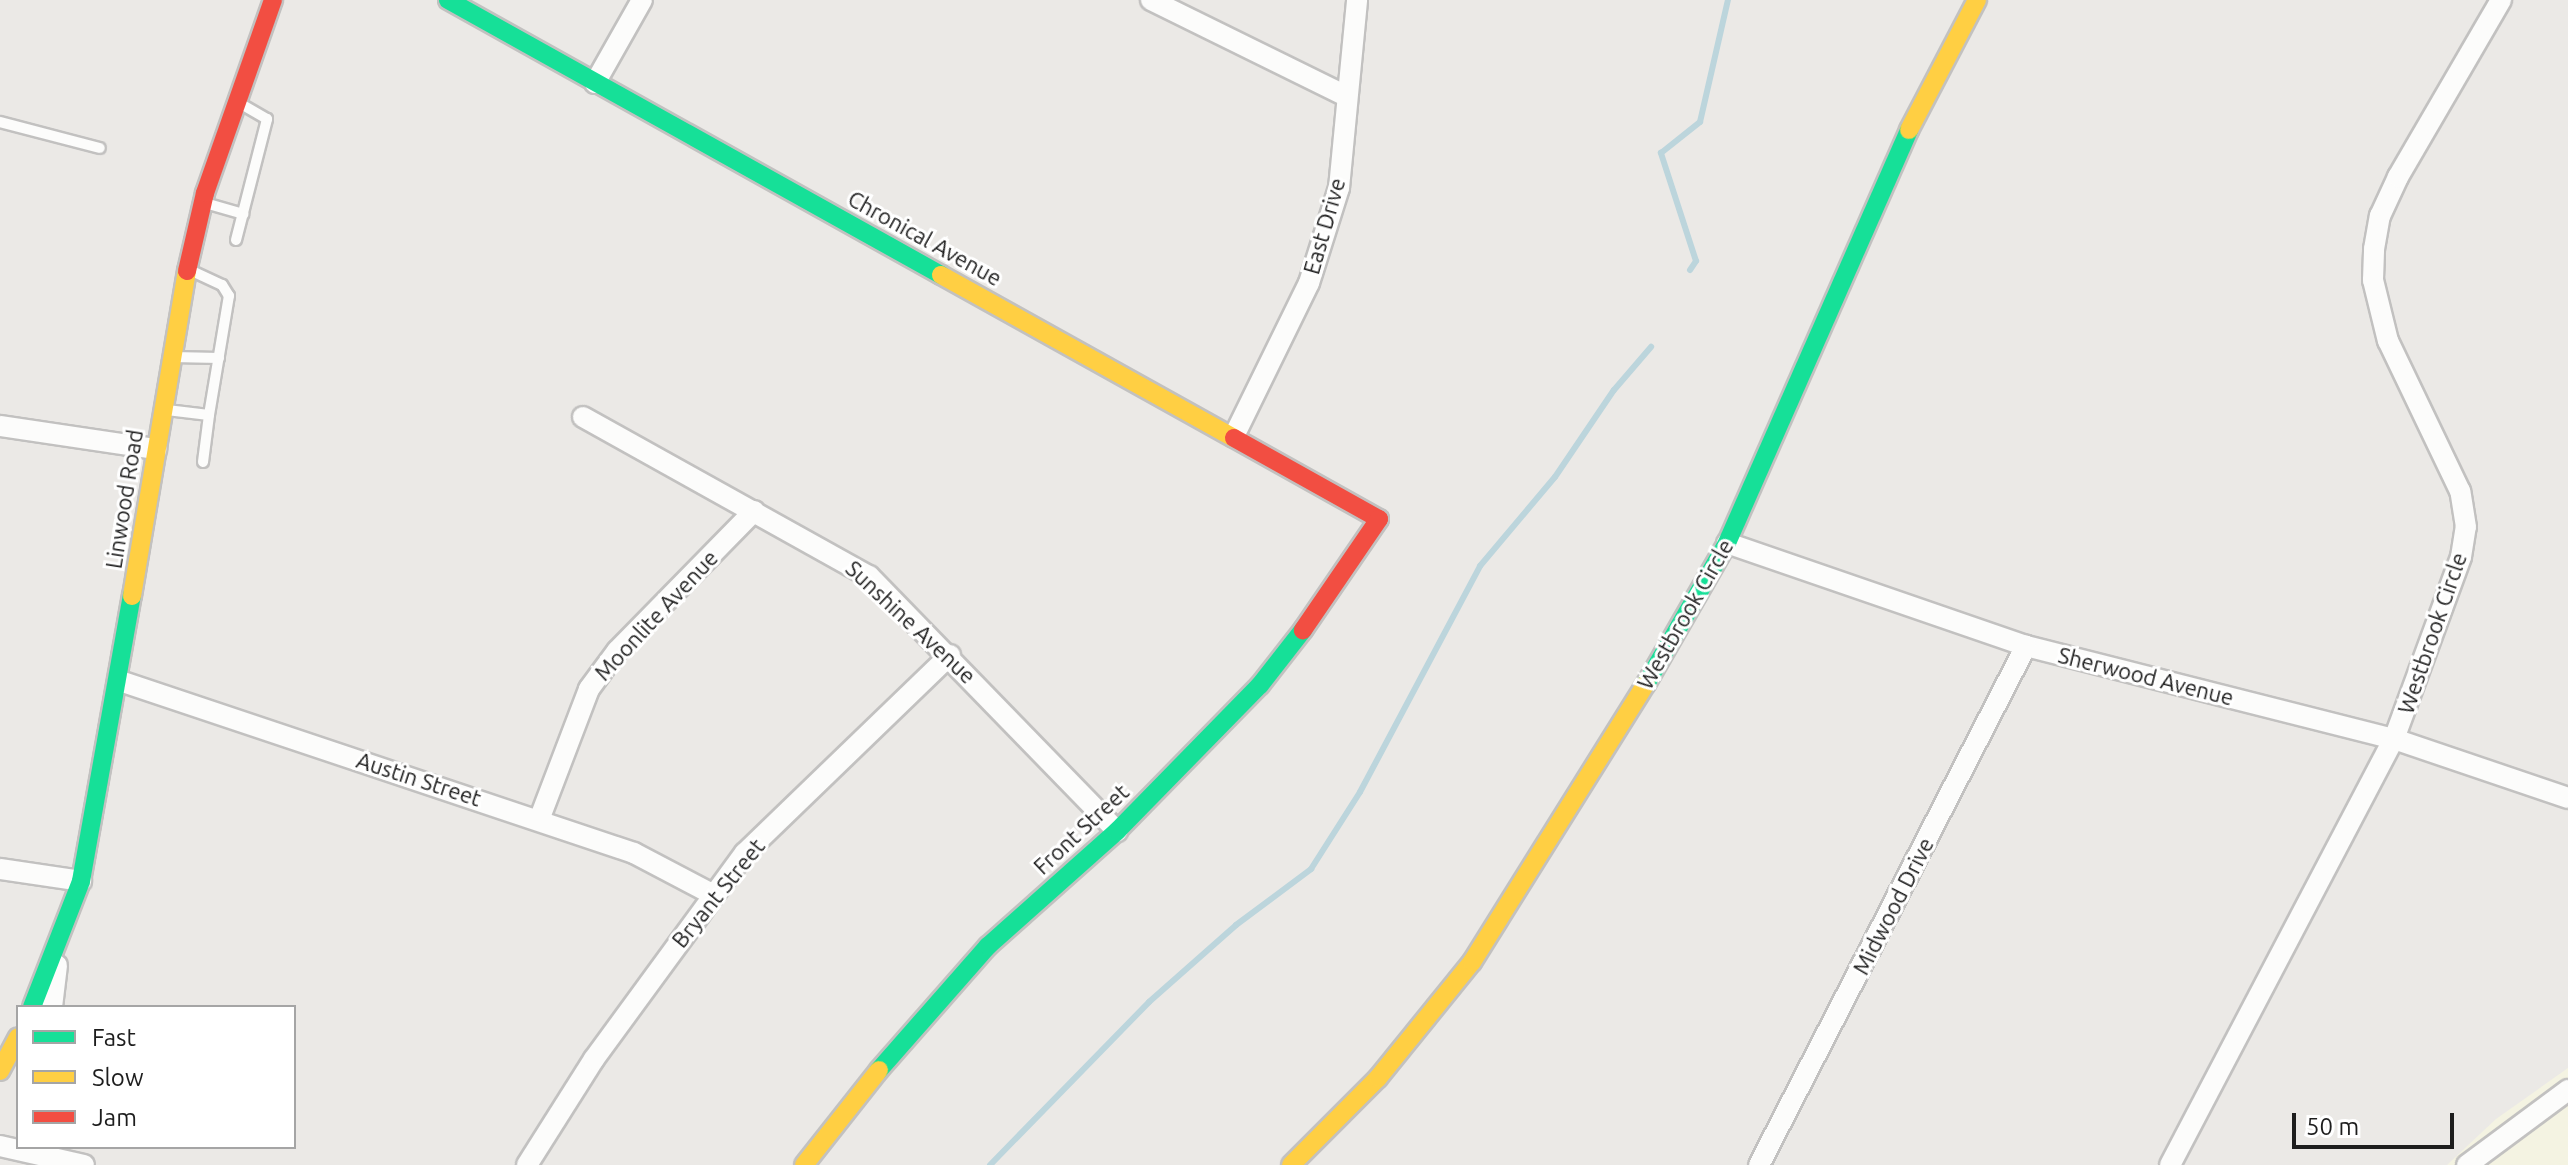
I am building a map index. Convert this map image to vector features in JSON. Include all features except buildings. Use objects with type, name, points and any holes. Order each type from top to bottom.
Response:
[{"type":"street","name":"Linwood Road","points":[[33,1005],[59,949],[81,881],[120,681],[171,358],[203,202],[235,101],[273,0]]},
{"type":"street","name":"Chronical Avenue","points":[[448,0],[1379,519]]},
{"type":"street","points":[[595,83],[642,0]]},
{"type":"street","points":[[1151,0],[1346,96]]},
{"type":"street","name":"East Drive","points":[[1234,436],[1309,283],[1339,188],[1357,0]]},
{"type":"street","name":"Westbrook Circle","points":[[1291,1165],[1378,1078],[1472,962],[1611,744],[1727,543],[1919,107],[1977,0]]},
{"type":"street","name":"Westbrook Circle","points":[[2170,1165],[2394,739],[2450,595],[2466,527],[2460,491],[2388,341],[2373,280],[2374,249],[2380,216],[2398,177],[2501,0]]},
{"type":"street","name":"Sunshine Avenue","points":[[583,417],[869,576],[950,655],[1117,831]]},
{"type":"street","points":[[0,426],[156,449]]},
{"type":"street","name":"Moonlite Avenue","points":[[539,820],[589,689],[617,651],[754,511]]},
{"type":"street","name":"Front Street","points":[[804,1165],[908,1032],[988,946],[1117,831],[1260,685],[1342,579],[1379,519]]},
{"type":"street","name":"Sherwood Avenue","points":[[1727,543],[2026,646],[2394,739],[2568,798]]},
{"type":"street","name":"Midwood Drive","points":[[1759,1165],[2026,646]]},
{"type":"street","name":"Bryant Street","points":[[527,1165],[594,1059],[745,853],[950,655]]},
{"type":"street","name":"Austin Street","points":[[120,681],[634,853],[712,894]]},
{"type":"street","points":[[0,869],[81,881]]},
{"type":"street","points":[[52,1005],[59,949]]},
{"type":"street","points":[[0,1071],[16,1041]]},
{"type":"street","points":[[2467,1165],[2568,1090]]},
{"type":"street","points":[[0,1146],[21,1154],[84,1165]]},
{"type":"lane","points":[[235,101],[267,119],[236,240]]},
{"type":"lane","points":[[0,122],[100,148]]},
{"type":"lane","points":[[203,202],[243,214]]},
{"type":"lane","points":[[188,270],[222,285],[229,296],[203,462]]},
{"type":"lane","points":[[171,358],[219,358]]},
{"type":"lane","points":[[163,410],[209,415]]},
{"type":"shaded area","points":[[2568,1068],[2568,1165],[2447,1165],[2496,1119]]},
{"type":"waterway","points":[[1690,270],[1696,261],[1661,153],[1700,122],[1728,0]]},
{"type":"waterway","points":[[990,1165],[1149,1002],[1236,925],[1311,869],[1360,792],[1480,566],[1555,477],[1614,390],[1651,347]]},
{"type":"traffic: fast","points":[[448,0],[941,275]]},
{"type":"traffic: fast","points":[[1646,684],[1727,543],[1909,130]]},
{"type":"traffic: fast","points":[[33,1005],[81,881],[132,596]]},
{"type":"traffic: fast","points":[[879,1070],[988,946],[1117,831],[1260,685],[1303,630]]},
{"type":"traffic: slow","points":[[1909,130],[1977,0]]},
{"type":"traffic: slow","points":[[132,596],[187,271]]},
{"type":"traffic: slow","points":[[941,275],[1234,438]]},
{"type":"traffic: slow","points":[[1291,1165],[1378,1078],[1472,962],[1646,684]]},
{"type":"traffic: slow","points":[[0,1071],[16,1041]]},
{"type":"traffic: slow","points":[[804,1165],[879,1070]]},
{"type":"traffic: jam","points":[[187,271],[205,193],[273,0]]},
{"type":"traffic: jam","points":[[1234,438],[1379,519],[1303,630]]}]
